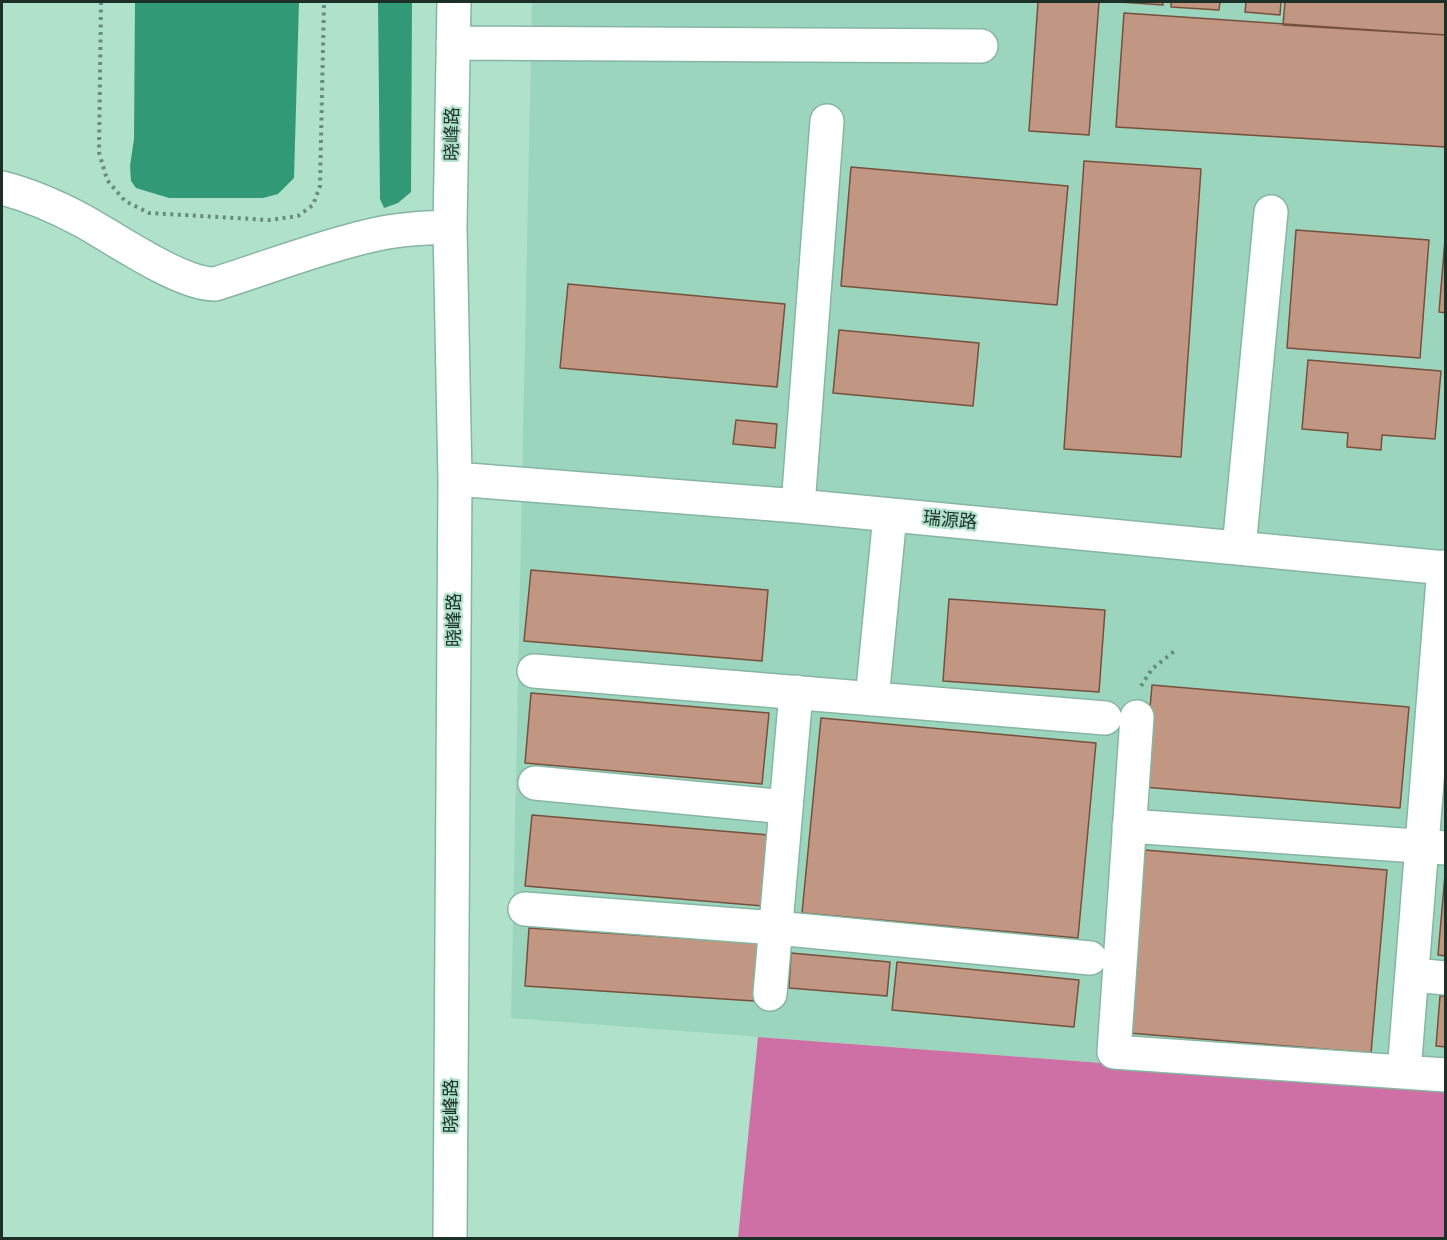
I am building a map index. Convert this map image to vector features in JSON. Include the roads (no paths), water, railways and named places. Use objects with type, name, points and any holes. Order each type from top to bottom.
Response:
[{"type":"street","name":"晓峰路","points":[[450,1239],[455,478],[450,227],[454,2]]},
{"type":"street","points":[[453,44],[981,46]]},
{"type":"street","points":[[798,506],[827,121]]},
{"type":"street","points":[[2,188],[22,193],[81,220],[144,256],[203,284],[215,284],[333,245],[374,234],[406,229],[450,227]]},
{"type":"street","points":[[1239,548],[1271,212]]},
{"type":"street","name":"瑞源路","points":[[455,478],[798,506],[1445,568]]},
{"type":"street","points":[[872,699],[890,515]]},
{"type":"street","points":[[1404,1072],[1412,975],[1434,848],[1445,568]]},
{"type":"street","points":[[534,671],[1121,717],[1129,826],[1114,1052],[1446,1076]]},
{"type":"street","points":[[770,994],[796,692]]},
{"type":"street","points":[[535,783],[786,807]]},
{"type":"street","points":[[1129,826],[1434,848]]},
{"type":"street","points":[[525,909],[776,928],[1090,958]]},
{"type":"street","points":[[1412,975],[1446,978]]}]
